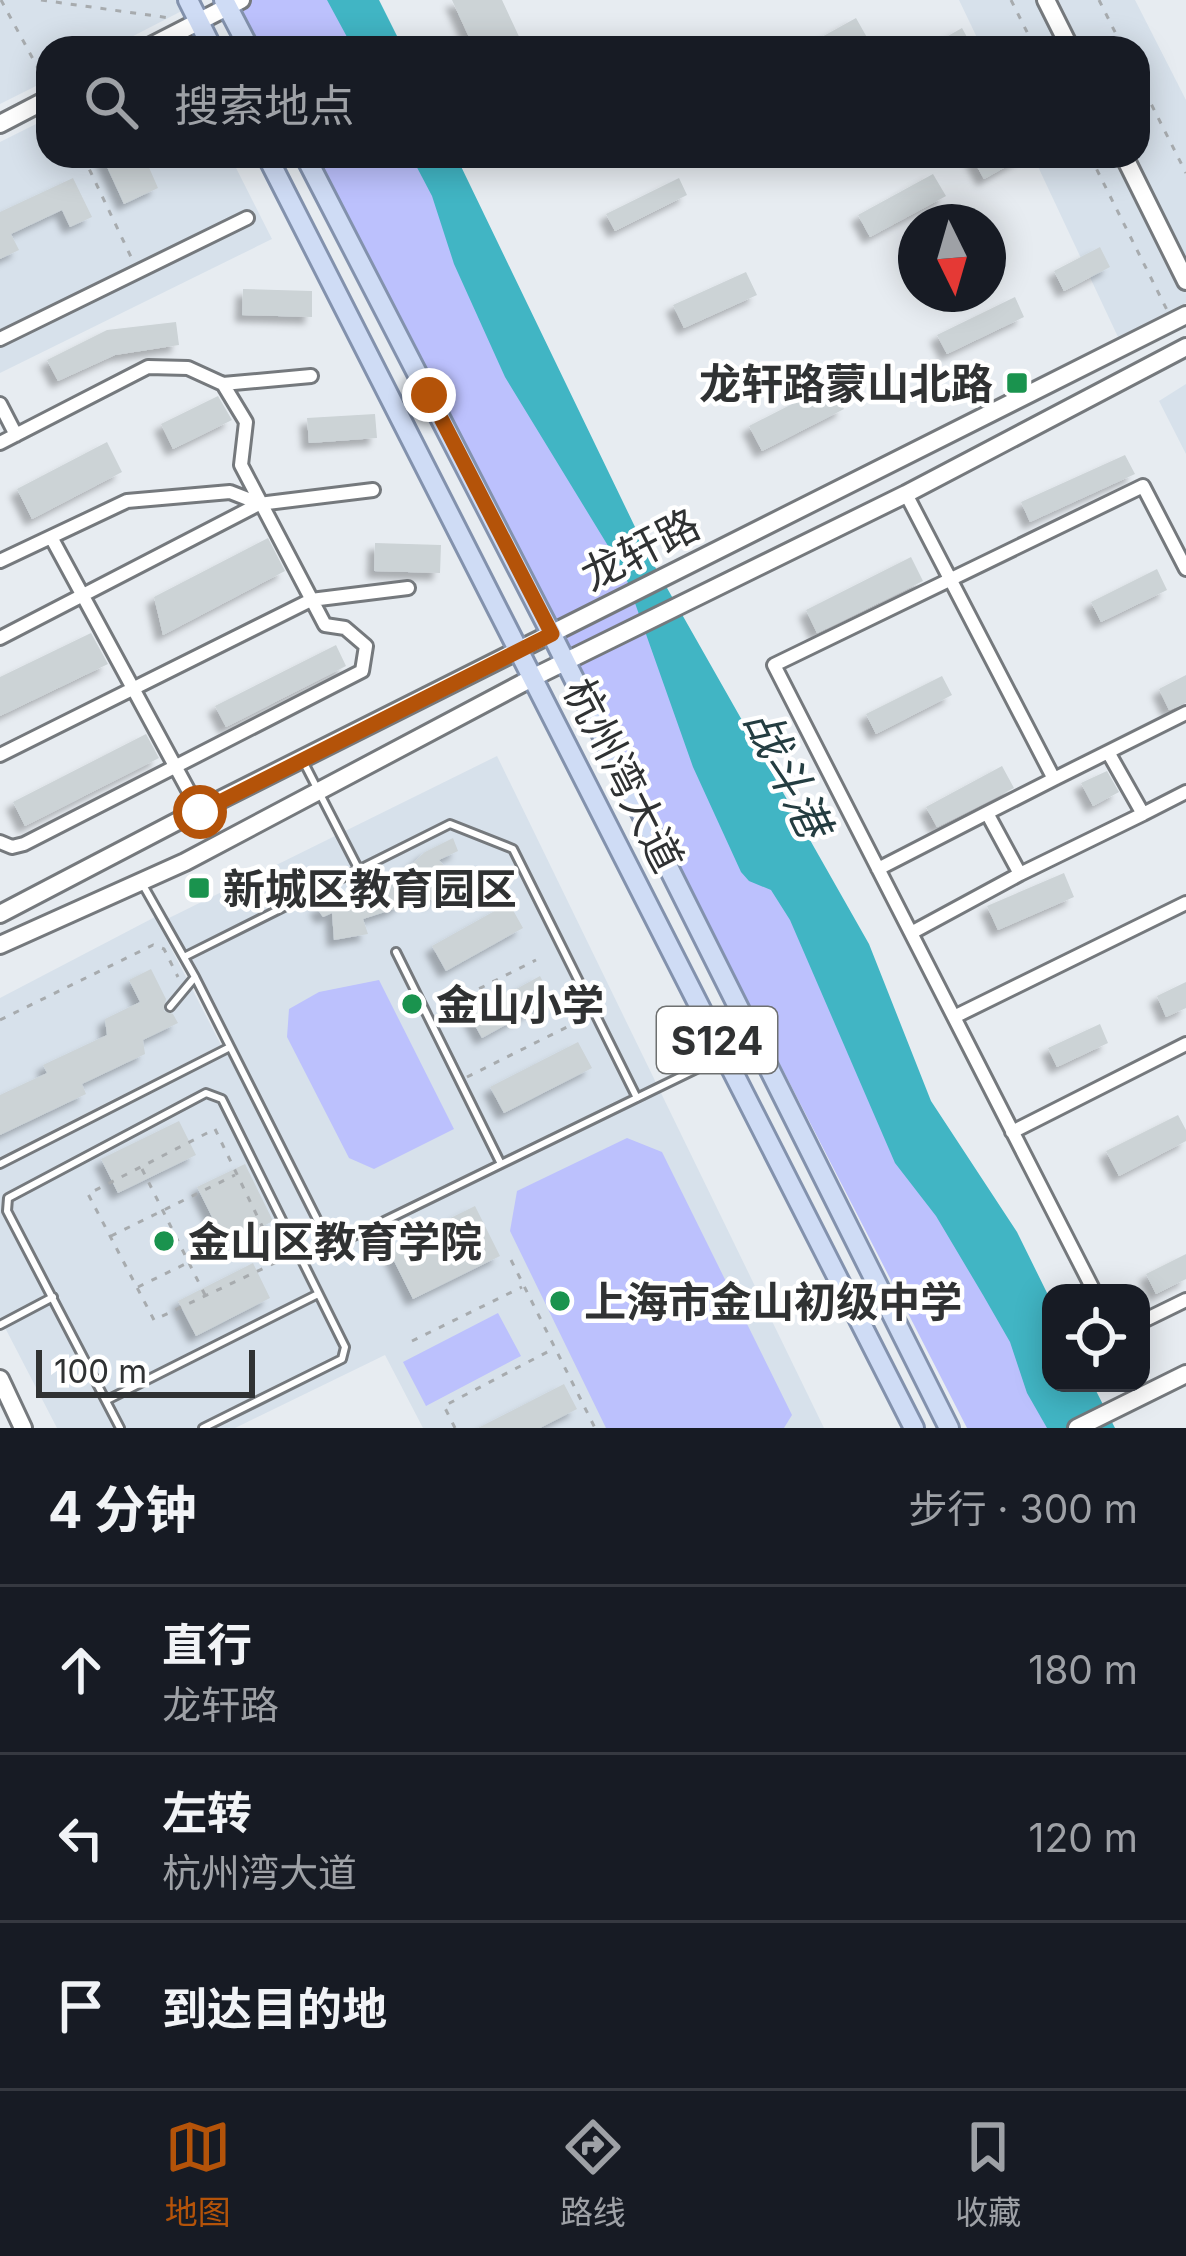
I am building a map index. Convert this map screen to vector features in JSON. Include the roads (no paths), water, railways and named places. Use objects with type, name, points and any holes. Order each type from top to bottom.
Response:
[{"type":"main road","points":[[188,0],[206,36]]},
{"type":"main road","points":[[231,2],[244,36]]},
{"type":"main road","name":"杭州湾大道","points":[[273,168],[914,1428]]},
{"type":"main road","name":"杭州湾大道","points":[[311,168],[552,634],[949,1428]]},
{"type":"street","points":[[1046,0],[1064,36]]},
{"type":"street","points":[[171,36],[231,2]]},
{"type":"street","points":[[0,124],[36,105]]},
{"type":"street","points":[[1130,168],[1186,281]]},
{"type":"street","points":[[0,339],[247,218]]},
{"type":"street","name":"龙轩路","points":[[0,914],[1180,318]]},
{"type":"street","points":[[0,945],[141,882],[1186,347]]},
{"type":"street","points":[[0,443],[148,368],[188,368],[223,384],[311,376]]},
{"type":"street","points":[[0,842],[12,848],[24,844],[362,671],[366,646],[345,628],[325,626],[241,465],[246,422],[223,384]]},
{"type":"street","points":[[0,404],[16,435]]},
{"type":"street","points":[[1090,1284],[774,665],[1142,486],[1186,569]]},
{"type":"street","points":[[0,638],[260,504],[373,490]]},
{"type":"street","points":[[0,561],[127,501],[230,493],[260,504]]},
{"type":"street","points":[[905,494],[1054,779]]},
{"type":"street","points":[[51,537],[200,812]]},
{"type":"street","points":[[0,755],[311,600],[408,588]]},
{"type":"street","points":[[878,869],[1186,712]]},
{"type":"street","points":[[1108,752],[1143,814]]},
{"type":"street","points":[[911,933],[1186,792]]},
{"type":"street","points":[[987,813],[1020,874]]},
{"type":"street","points":[[954,1017],[1186,903]]},
{"type":"street","points":[[1012,1132],[1186,1044]]},
{"type":"street","points":[[1150,1318],[1186,1300]]},
{"type":"street","points":[[1077,1428],[1186,1374]]},
{"type":"street","points":[[0,1379],[23,1428]]},
{"type":"lane","points":[[302,759],[359,870]]},
{"type":"lane","points":[[184,957],[450,824],[513,849],[637,1098]]},
{"type":"lane","points":[[141,882],[195,977],[331,1247],[724,1055]]},
{"type":"lane","points":[[395,952],[501,1164]]},
{"type":"lane","points":[[170,1007],[195,977]]},
{"type":"lane","points":[[0,1164],[230,1047]]},
{"type":"lane","points":[[120,1428],[7,1211],[8,1198],[206,1094],[222,1099],[345,1347],[343,1359],[203,1428]]},
{"type":"lane","points":[[106,1401],[318,1294]]},
{"type":"lane","points":[[0,1325],[53,1297]]},
{"type":"place","name":"龙轩路蒙山北路","points":[[1017,383]]},
{"type":"place","name":"新城区教育园区","points":[[199,888]]},
{"type":"place","name":"金山小学","points":[[412,1004]]},
{"type":"place","name":"金山区教育学院","points":[[164,1241]]},
{"type":"place","name":"上海市金山初级中学","points":[[560,1301]]},
{"type":"water label","name":"战斗港","points":[[788,773]]}]
